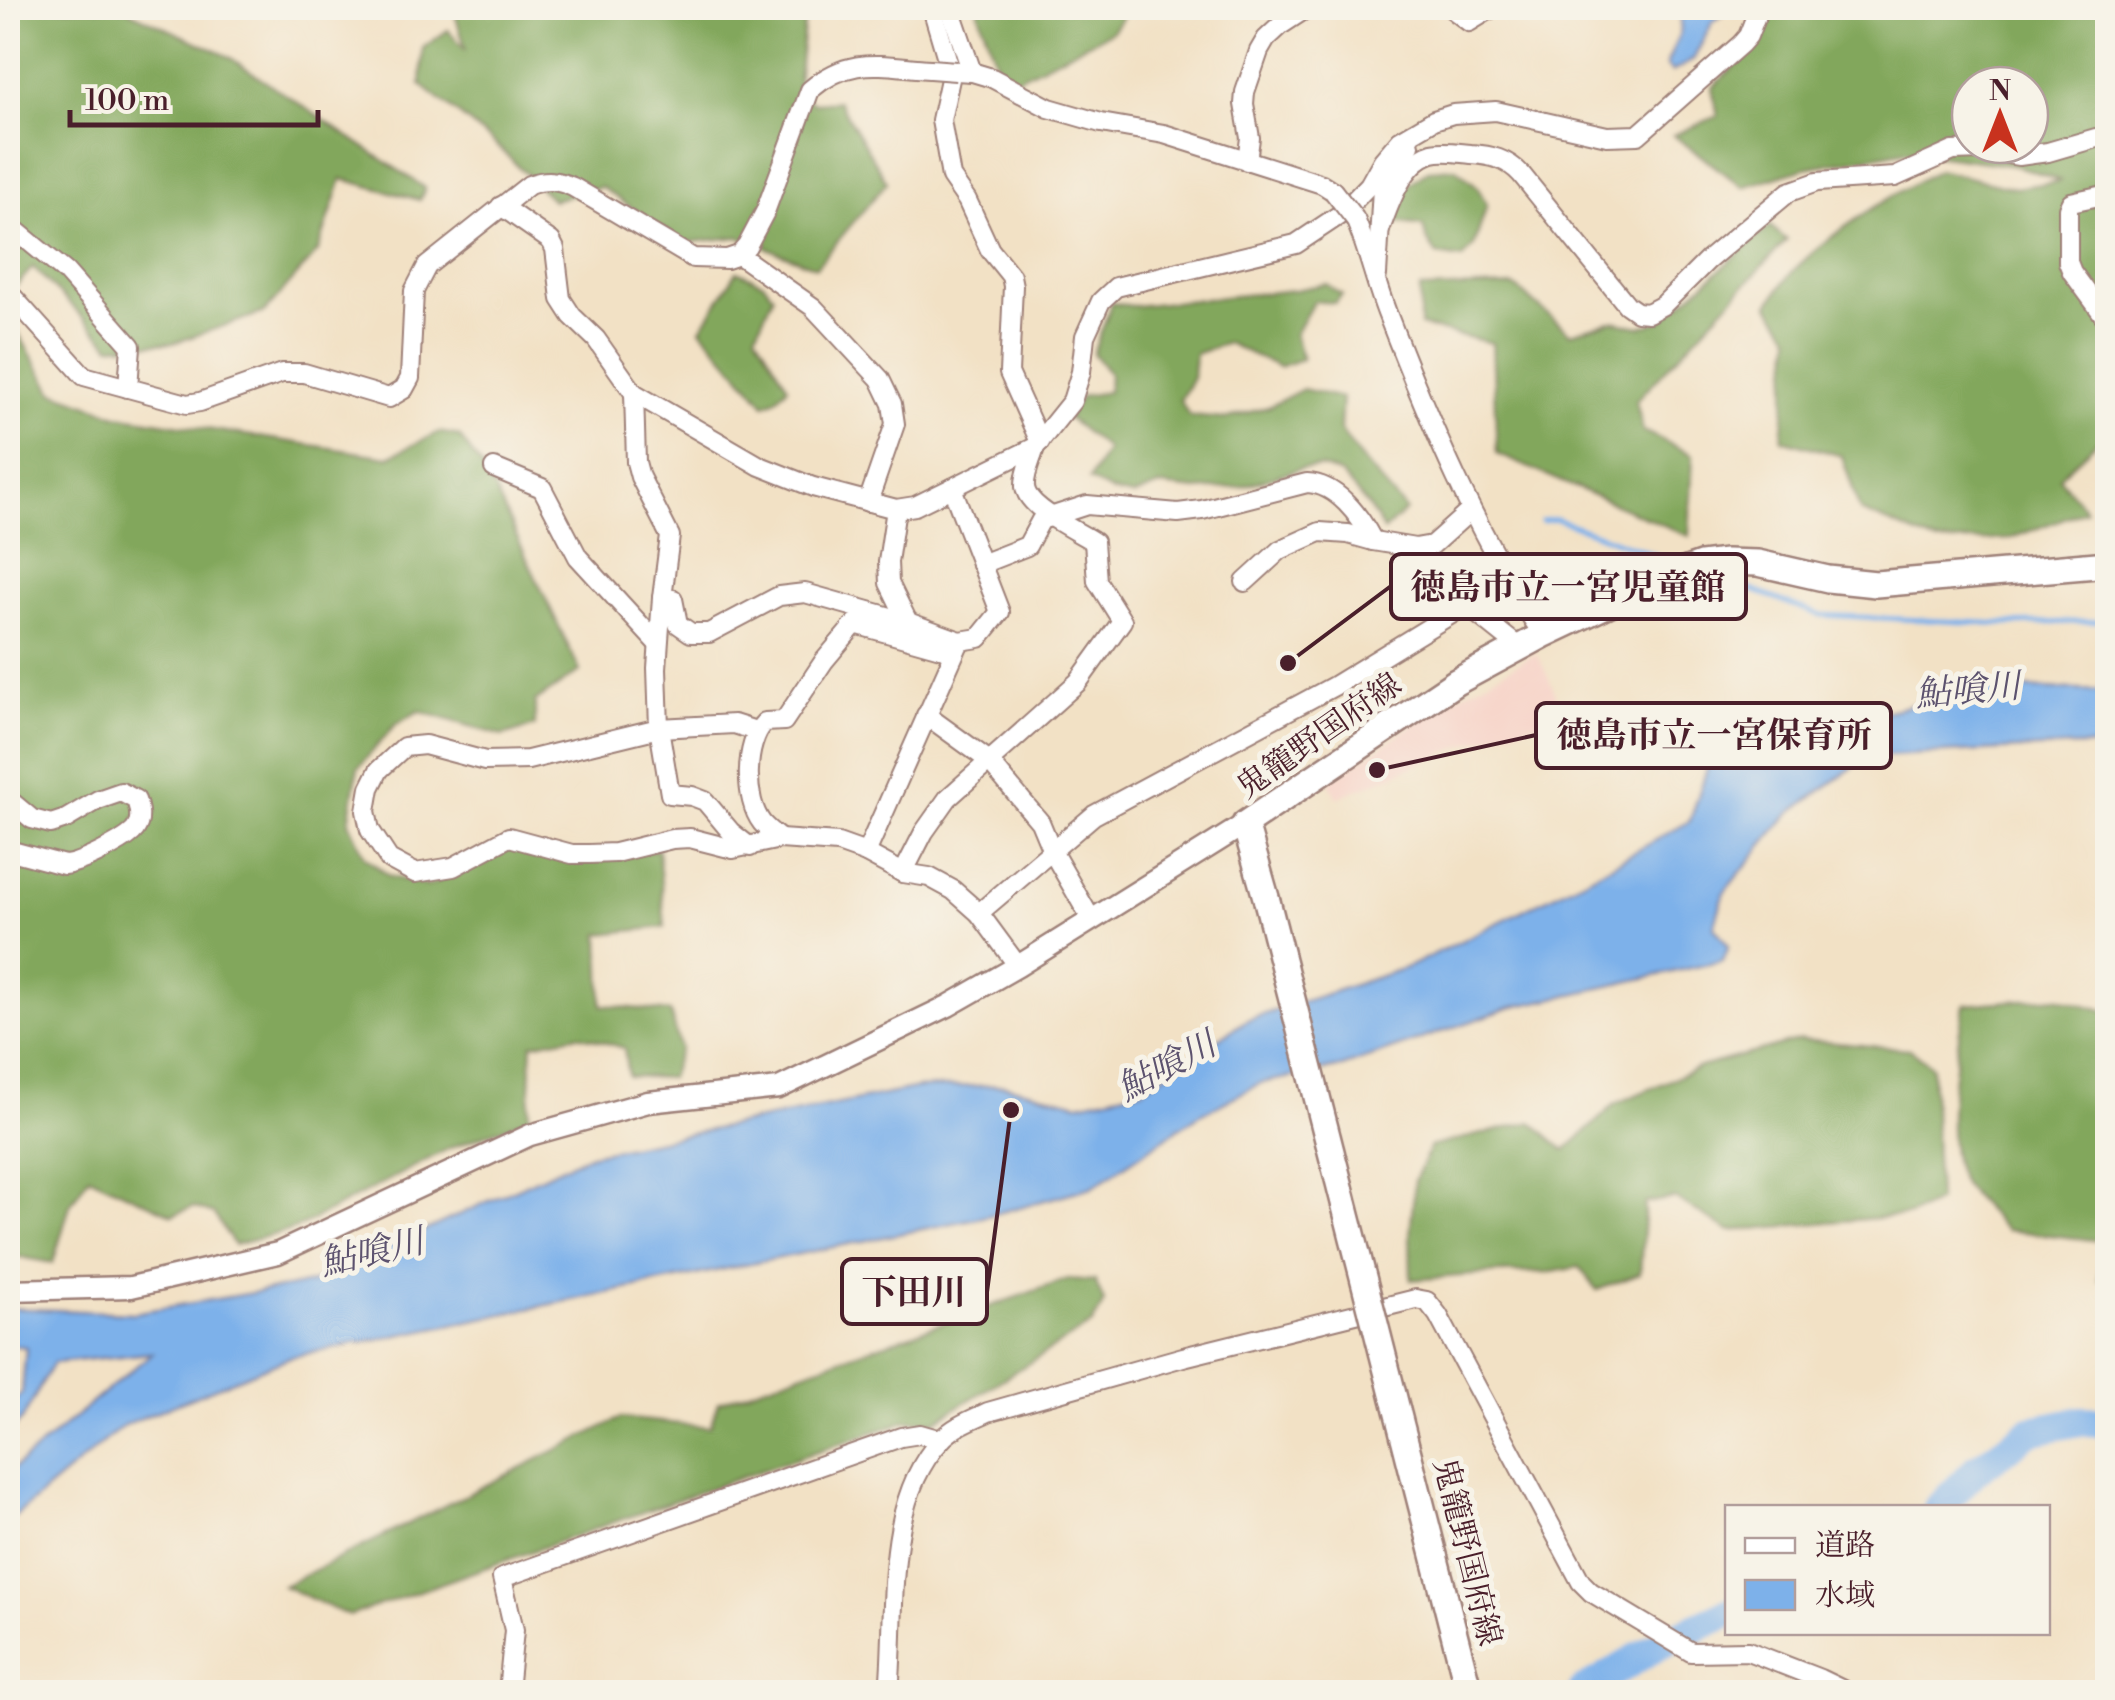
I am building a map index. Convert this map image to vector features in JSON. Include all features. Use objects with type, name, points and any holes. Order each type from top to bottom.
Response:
[{"type":"main road","name":"鬼籠野国府線","points":[[1469,1692],[1246,824],[1456,682],[1689,569],[1726,562],[1758,563],[1828,579],[1876,584],[2108,564]]},
{"type":"street","points":[[932,8],[950,79],[940,120],[951,177],[968,200],[990,250],[1011,276],[1009,373],[1037,444]]},
{"type":"street","points":[[950,8],[964,71]]},
{"type":"street","points":[[1246,161],[1250,138],[1245,92],[1259,51],[1281,25],[1307,8]]},
{"type":"street","points":[[1452,8],[1468,22],[1492,8]]},
{"type":"street","points":[[903,873],[924,832],[948,798],[1078,682],[1122,621],[1097,581],[1094,542],[1040,509],[1026,494],[1025,482],[1037,444],[1072,401],[1081,372],[1085,336],[1101,301],[1116,287],[1296,244],[1341,214],[1369,185],[1400,140],[1452,114],[1475,111],[1514,115],[1607,136],[1638,135],[1742,44],[1759,8]]},
{"type":"street","points":[[8,294],[84,376],[128,388],[187,404],[282,373],[304,374],[390,398],[404,389],[410,378],[414,291],[426,266],[529,184],[559,181],[692,258],[727,259],[746,246],[764,212],[810,90],[825,77],[857,64],[964,71],[992,78],[1049,108],[1101,124],[1164,134],[1333,190],[1355,219],[1376,286],[1444,457],[1532,642]]},
{"type":"street","points":[[1376,286],[1382,188],[1389,172],[1410,147],[1416,131]]},
{"type":"street","points":[[1380,230],[1401,182],[1427,155],[1438,152],[1500,159],[1521,174],[1627,305],[1636,312],[1648,313],[1663,305],[1708,260],[1789,192],[1817,182],[1895,176],[1953,150],[2018,156],[2108,138]]},
{"type":"street","points":[[2108,194],[2072,202],[2068,208],[2068,262],[2108,321]]},
{"type":"street","points":[[501,206],[551,242],[561,299],[596,339],[634,393],[760,466],[813,486],[896,509],[914,506],[1037,444]]},
{"type":"street","points":[[8,224],[66,272],[132,346],[128,388]]},
{"type":"street","points":[[738,255],[813,308],[880,379],[896,424],[868,502]]},
{"type":"street","points":[[634,393],[636,462],[670,536],[658,642],[659,728],[670,794],[705,801],[731,832],[750,846]]},
{"type":"street","points":[[494,468],[542,488],[578,557],[658,642]]},
{"type":"street","points":[[981,564],[1027,546],[1041,520],[1086,504],[1178,512],[1202,510],[1307,483],[1321,483],[1334,490],[1373,541]]},
{"type":"street","points":[[780,840],[760,820],[753,798],[748,768],[756,731],[764,722],[784,720],[856,624],[958,647],[979,638],[1000,612],[952,488]]},
{"type":"street","points":[[896,509],[888,583],[908,622]]},
{"type":"street","points":[[1245,582],[1280,550],[1320,532],[1415,548],[1432,544],[1471,510]]},
{"type":"street","points":[[662,598],[673,599],[678,624],[691,633],[710,633],[779,596],[805,593],[908,622],[958,647]]},
{"type":"street","points":[[979,913],[1094,815],[1334,686],[1466,605],[1532,642]]},
{"type":"street","points":[[866,853],[958,647]]},
{"type":"street","points":[[926,715],[988,760],[1040,822],[1091,919]]},
{"type":"street","points":[[756,731],[734,724],[659,728],[528,760],[485,762],[424,745],[404,748],[379,770],[370,788],[366,811],[370,830],[389,859],[415,872],[452,866],[509,837],[572,854],[615,854],[690,838],[733,849],[780,840],[838,843],[903,873],[929,878],[953,890],[979,913],[1018,966]]},
{"type":"street","points":[[8,799],[32,820],[51,824],[122,792],[136,800],[141,814],[135,830],[74,864],[64,866],[8,850]]},
{"type":"street","points":[[8,1290],[131,1287],[278,1254],[530,1136],[648,1102],[779,1088],[948,1006],[1246,824]]},
{"type":"street","points":[[889,1692],[898,1526],[911,1488],[941,1440],[960,1425],[988,1412],[1183,1357],[1416,1298],[1427,1301],[1438,1315],[1581,1582],[1591,1592],[1690,1652],[1748,1651],[1847,1692]]},
{"type":"street","points":[[508,1692],[514,1630],[502,1578],[901,1436],[920,1434],[941,1440]]},
{"type":"shaded area","points":[[1537,653],[1565,714],[1464,745],[1337,798],[1329,782],[1444,704]]},
{"type":"green space","points":[[8,8],[128,8],[228,56],[425,188],[420,200],[342,179],[318,251],[265,312],[174,343],[111,346],[33,267],[8,295]]},
{"type":"green space","points":[[453,8],[806,8],[797,92],[814,103],[838,101],[887,182],[816,267],[739,237],[683,243],[601,187],[553,200],[492,141],[421,85],[423,48],[448,30],[466,50]]},
{"type":"green space","points":[[977,8],[1129,8],[1112,31],[1004,85]]},
{"type":"green space","points":[[1771,8],[2107,8],[2107,432],[2059,477],[2086,510],[2009,539],[1937,543],[1860,511],[1842,456],[1782,439],[1791,336],[1769,304],[1797,267],[1830,239],[1938,170],[2015,188],[2062,181],[2009,165],[2050,165],[2050,65],[1950,65],[1950,157],[1904,151],[1805,168],[1743,187],[1673,135],[1718,116],[1712,88],[1756,46]]},
{"type":"green space","points":[[1455,168],[1477,186],[1487,205],[1474,246],[1463,259],[1437,255],[1423,226],[1392,222],[1407,186],[1428,170]]},
{"type":"green space","points":[[1770,226],[1787,240],[1636,401],[1643,431],[1693,455],[1689,536],[1497,454],[1492,343],[1420,326],[1420,289],[1514,286],[1570,333],[1613,321],[1640,327],[1661,321]]},
{"type":"green space","points":[[737,271],[764,283],[773,296],[756,334],[788,386],[775,400],[765,404],[701,329]]},
{"type":"green space","points":[[1326,284],[1342,295],[1335,303],[1314,301],[1295,334],[1302,359],[1279,367],[1227,343],[1195,354],[1193,378],[1180,400],[1189,416],[1225,419],[1268,407],[1303,389],[1342,398],[1340,430],[1406,510],[1384,531],[1341,474],[1320,467],[1299,469],[1241,487],[1196,490],[1160,486],[1133,496],[1112,492],[1089,480],[1107,449],[1067,418],[1081,396],[1108,392],[1109,374],[1093,353],[1112,303],[1133,306]]},
{"type":"green space","points":[[8,316],[53,392],[117,415],[388,457],[439,432],[459,436],[487,474],[580,671],[535,702],[535,726],[503,736],[419,711],[395,725],[358,768],[349,822],[365,857],[389,876],[428,886],[508,848],[578,863],[658,849],[665,927],[600,934],[602,1005],[670,1012],[680,1048],[670,1078],[628,1076],[624,1048],[579,1035],[532,1044],[529,1118],[450,1148],[295,1229],[234,1245],[214,1214],[193,1207],[173,1215],[89,1176],[70,1205],[53,1263],[8,1255]]},
{"type":"green space","points":[[2057,997],[2107,1011],[2107,1281],[2099,1280],[2102,1241],[2005,1230],[1963,1184],[1952,1146],[1952,1097],[1964,1005]]},
{"type":"green space","points":[[1800,1040],[1910,1049],[1932,1066],[1938,1201],[1910,1215],[1729,1231],[1674,1198],[1645,1203],[1640,1274],[1597,1290],[1579,1267],[1411,1280],[1415,1180],[1431,1146],[1532,1122],[1565,1151],[1615,1104],[1700,1067]]},
{"type":"green space","points":[[1068,1279],[1095,1281],[1104,1302],[1092,1324],[935,1421],[906,1421],[349,1616],[283,1586],[621,1418],[710,1427],[718,1402]]},
{"type":"water","points":[[1682,8],[1731,8],[1712,23],[1693,60],[1672,72],[1666,65],[1680,33]]},
{"type":"water","name":"鮎喰川","points":[[1983,687],[2107,691],[2107,747],[1867,757],[1788,815],[1725,891],[1714,927],[1729,946],[1723,961],[1509,1008],[1342,1067],[1261,1083],[1197,1116],[1092,1187],[987,1216],[290,1357],[124,1425],[8,1522],[8,1473],[152,1353],[53,1363],[22,1420],[8,1433],[8,1406],[22,1393],[26,1347],[8,1345],[8,1308],[133,1313],[311,1283],[591,1154],[918,1088],[1004,1085],[1079,1103],[1143,1089],[1247,1020],[1408,967],[1590,877],[1690,821],[1711,756]]},
{"type":"waterway","points":[[1542,521],[1556,519],[1677,563]]},
{"type":"waterway","points":[[1711,575],[1820,615],[2004,624],[2108,621]]},
{"type":"waterway","points":[[1941,1505],[1977,1469],[2030,1431],[2080,1421],[2108,1422]]},
{"type":"waterway","points":[[1582,1692],[1660,1644],[1725,1614]]},
{"type":"place","name":"徳島市立一宮児童館","points":[[1288,663]]},
{"type":"place","name":"徳島市立一宮保育所","points":[[1377,770]]},
{"type":"place","name":"下田川","points":[[1011,1110]]}]
